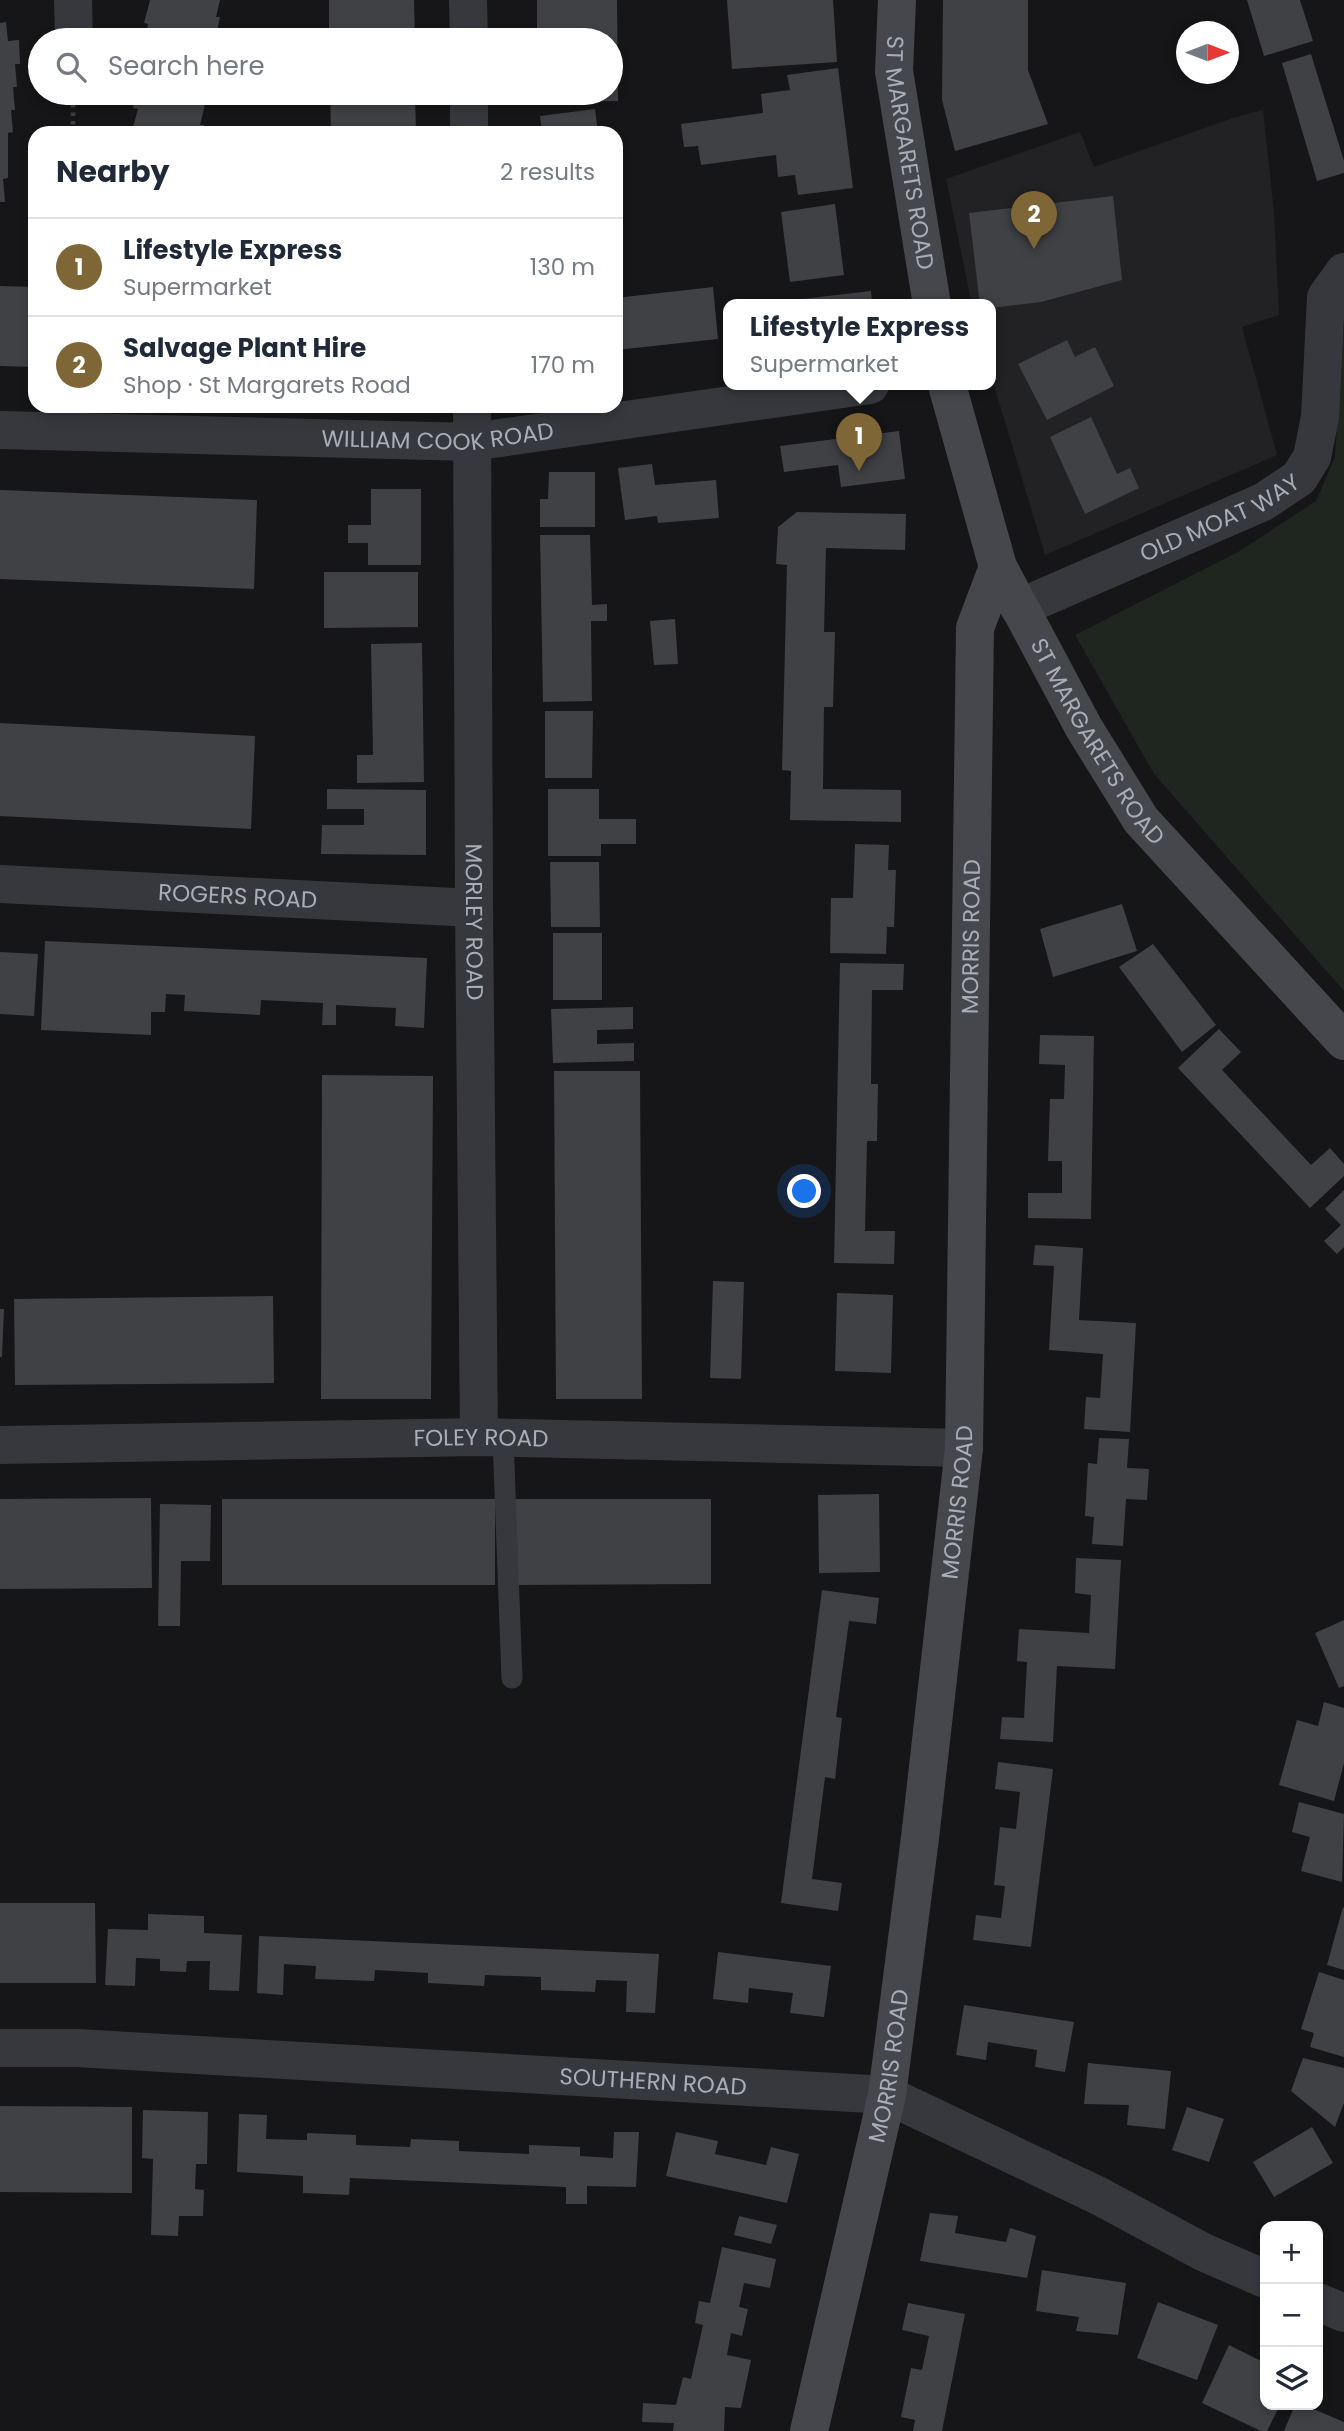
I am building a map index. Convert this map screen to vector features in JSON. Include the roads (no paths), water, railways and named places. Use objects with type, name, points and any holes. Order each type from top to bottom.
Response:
[{"type":"street","points":[[73,0],[74,28]]},
{"type":"street","points":[[468,0],[468,28]]},
{"type":"street","name":"ST MARGARETS ROAD","points":[[897,0],[894,71],[931,299]]},
{"type":"street","points":[[469,105],[470,126]]},
{"type":"street","name":"OLD MOAT WAY","points":[[1019,608],[1263,502],[1300,478],[1312,457],[1320,417],[1326,297],[1344,272]]},
{"type":"street","name":"WILLIAM COOK ROAD","points":[[623,409],[819,390]]},
{"type":"street","name":"ST MARGARETS ROAD","points":[[948,390],[998,567],[1084,728],[1140,820],[1344,1041]]},
{"type":"street","name":"WILLIAM COOK ROAD","points":[[0,429],[472,424],[584,413]]},
{"type":"street","name":"MORLEY ROAD","points":[[472,424],[474,908],[491,1438]]},
{"type":"street","name":"MORRIS ROAD","points":[[809,2431],[887,2095],[920,1838],[964,1448],[975,628],[998,567]]},
{"type":"street","name":"ROGERS ROAD","points":[[0,884],[474,908]]},
{"type":"street","name":"FOLEY ROAD","points":[[0,1445],[491,1438],[964,1448]]},
{"type":"street","name":"SOUTHERN ROAD","points":[[0,2048],[77,2048],[887,2095],[1099,2196],[1203,2252],[1260,2277]]},
{"type":"street","points":[[1323,2304],[1344,2313]]},
{"type":"lane","points":[[491,1438],[512,1678]]},
{"type":"place","name":"Salvage Plant Hire","points":[[1034,249]]},
{"type":"place","name":"Lifestyle Express","points":[[859,471]]}]
